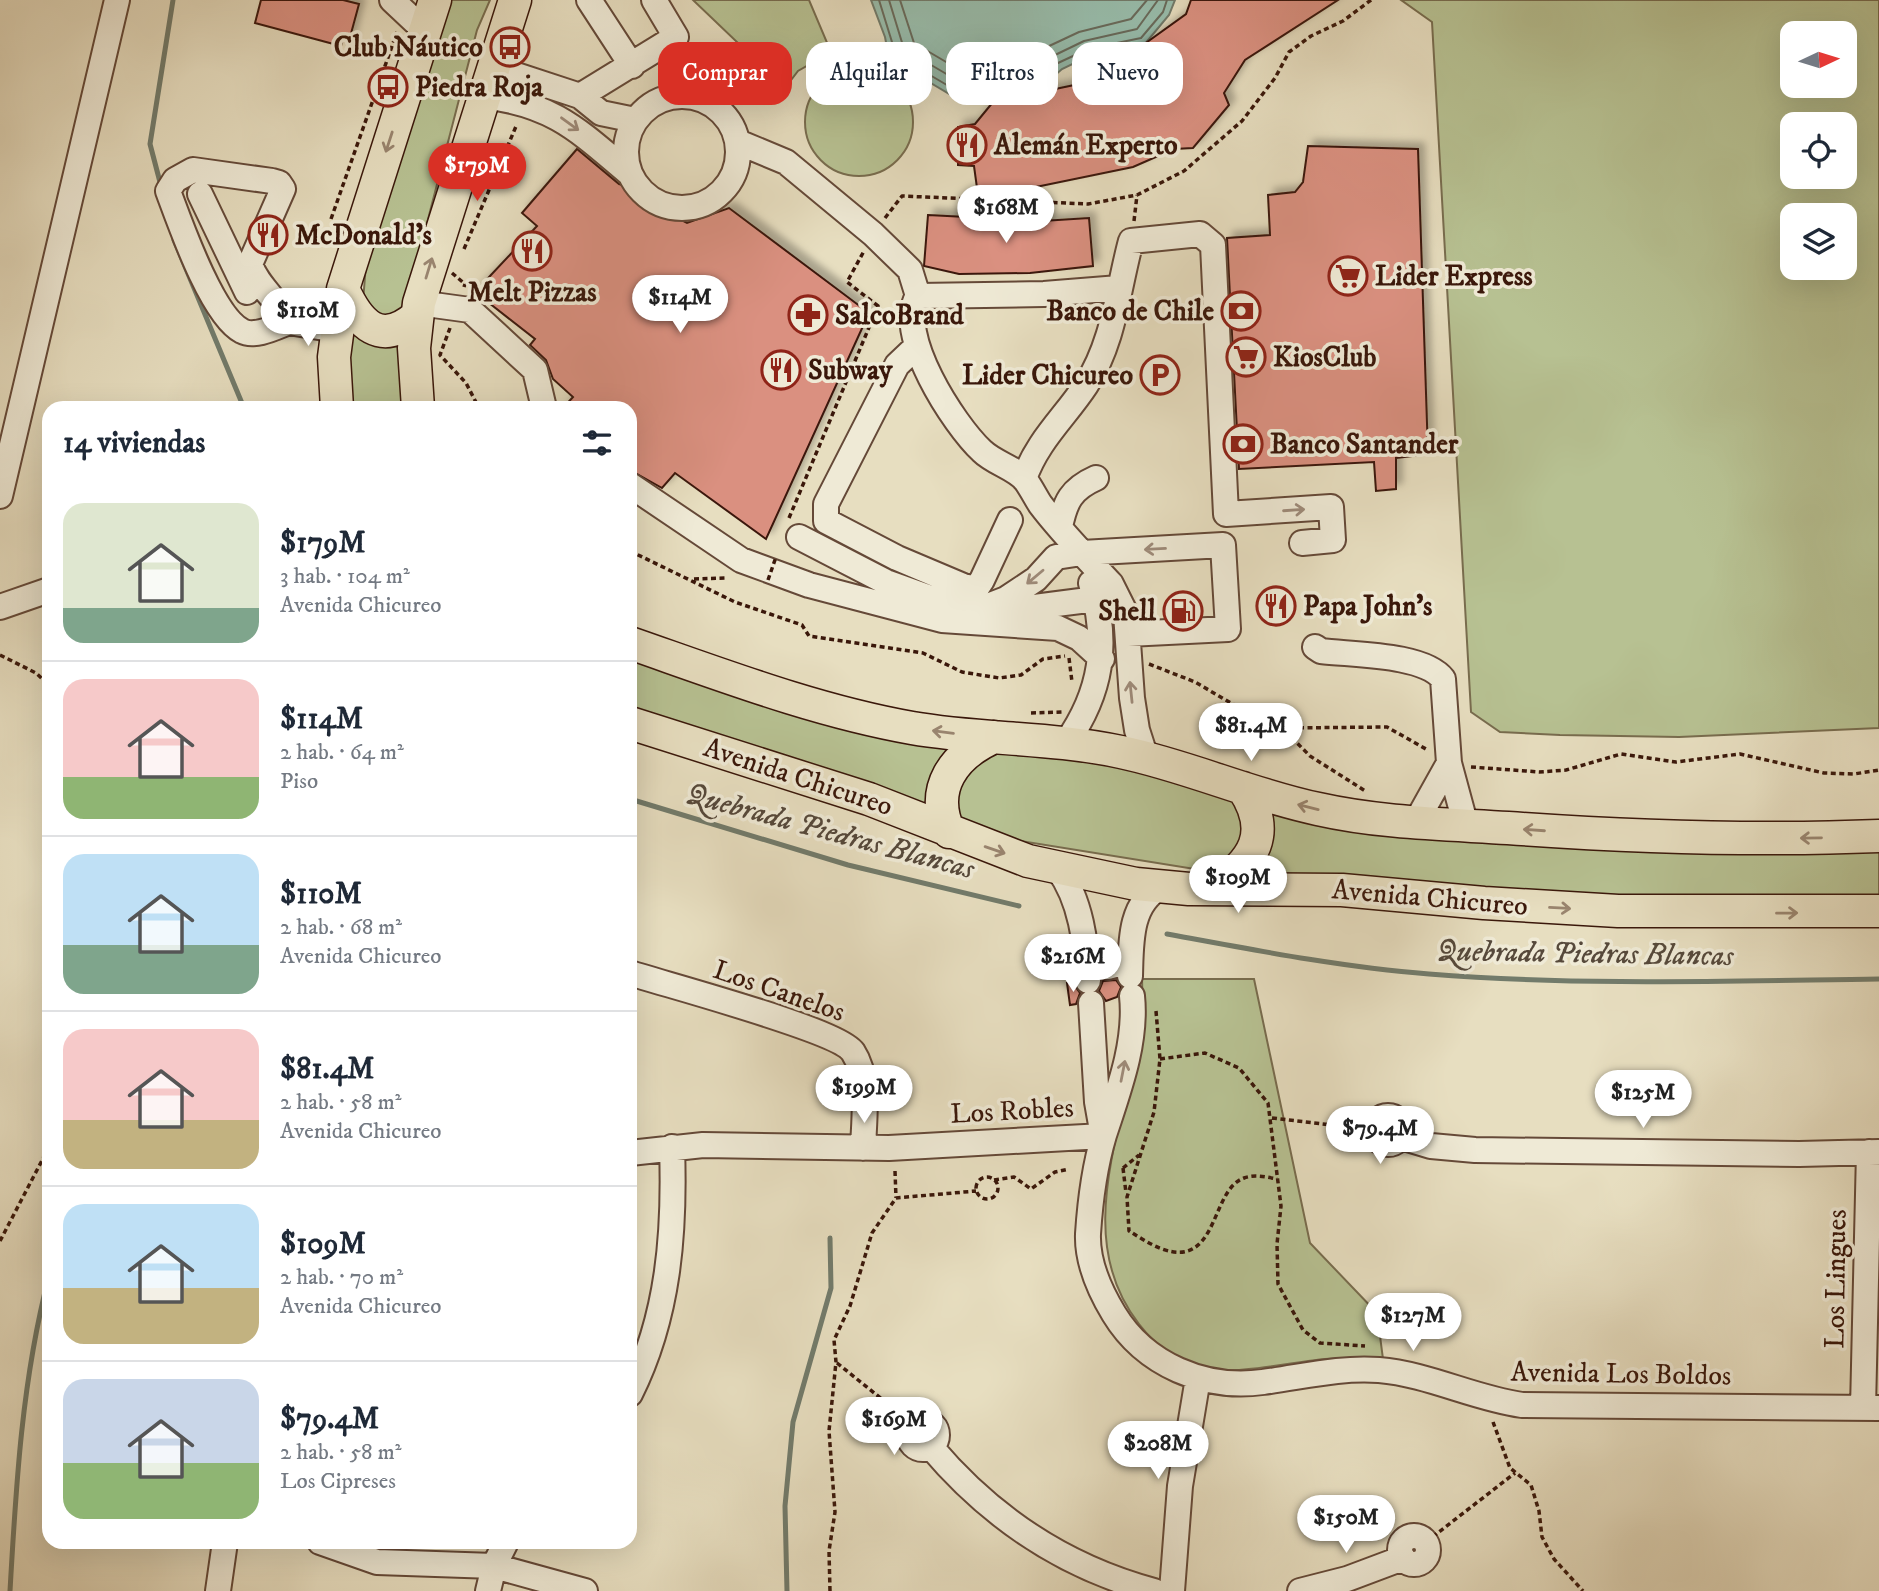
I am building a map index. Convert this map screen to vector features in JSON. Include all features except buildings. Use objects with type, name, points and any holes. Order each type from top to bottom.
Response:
[{"type":"main road","points":[[332,398],[336,330],[343,289],[407,14],[435,0]]},
{"type":"main road","points":[[417,401],[414,371],[418,309],[515,0]]},
{"type":"main road","points":[[343,289],[358,318],[374,329],[397,329],[418,309]]},
{"type":"main road","points":[[637,645],[860,717],[938,732],[1066,743],[1146,758],[1319,810],[1466,826],[1674,838],[1879,836]]},
{"type":"main road","name":"Avenida Chicureo","points":[[637,725],[869,799],[998,851],[1058,869],[1161,887],[1342,890],[1484,904],[1618,911],[1879,911]]},
{"type":"main road","points":[[949,832],[941,803],[948,774],[968,751],[994,737]]},
{"type":"main road","points":[[1213,889],[1241,867],[1256,845],[1258,817],[1243,788]]},
{"type":"street","points":[[0,496],[117,0]]},
{"type":"street","points":[[589,0],[632,66]]},
{"type":"street","points":[[580,96],[676,37],[654,0]]},
{"type":"street","points":[[488,82],[580,96],[601,113],[635,120]]},
{"type":"street","points":[[488,82],[505,99],[555,114],[573,125],[629,173],[639,189],[653,201],[670,208],[688,209],[706,204],[721,193],[732,178],[738,161],[738,142],[731,124],[719,109],[703,99],[685,95],[657,102],[635,120],[626,145],[629,173]]},
{"type":"street","points":[[738,142],[786,162],[873,234],[910,270],[918,296]]},
{"type":"street","points":[[289,323],[281,305],[263,286],[250,264],[283,189],[279,183],[193,170],[175,180],[168,191],[196,268],[241,331],[253,333],[289,323],[336,330]]},
{"type":"street","points":[[200,194],[247,292],[289,323]]},
{"type":"street","points":[[1024,479],[1033,455],[1086,384],[1110,336],[1131,241],[1200,234],[1210,239],[1213,245],[1226,514],[1331,508],[1333,540],[1302,543]]},
{"type":"street","points":[[918,296],[1044,294],[1119,288]]},
{"type":"street","points":[[918,296],[913,303],[916,347],[939,394],[970,439],[995,463],[1024,479],[1118,598],[1126,614],[1132,698],[1137,730],[1146,758]]},
{"type":"street","points":[[418,309],[459,306],[470,310],[535,370],[542,401]]},
{"type":"street","points":[[916,347],[897,365],[824,513],[826,521],[897,558],[968,588],[974,587],[982,580],[1010,520]]},
{"type":"street","points":[[1060,527],[1068,498],[1082,484],[1096,478]]},
{"type":"street","points":[[637,490],[741,560],[809,585],[942,620],[1058,628],[1079,638],[1102,659]]},
{"type":"street","points":[[793,531],[886,582],[936,600],[1010,610],[1096,599]]},
{"type":"street","points":[[988,606],[1006,599],[1036,579],[1056,557],[1082,553],[1223,545],[1228,629],[1128,634]]},
{"type":"street","points":[[1066,743],[1085,716],[1102,659],[1101,623],[1082,553]]},
{"type":"street","points":[[886,582],[897,558]]},
{"type":"street","points":[[0,607],[42,592]]},
{"type":"street","points":[[1315,647],[1321,651],[1419,663],[1436,670],[1443,679],[1450,764],[1466,826]]},
{"type":"street","points":[[1416,822],[1450,764]]},
{"type":"street","name":"Avenida Los Boldos","points":[[1058,869],[1070,886],[1089,981],[1097,1102],[1104,1136]]},
{"type":"street","name":"Avenida Los Boldos","points":[[1161,887],[1151,892],[1138,911],[1131,984],[1131,1031],[1116,1105],[1104,1136],[1088,1237],[1098,1283],[1112,1311],[1132,1338],[1161,1362],[1198,1378],[1247,1384],[1320,1373],[1368,1370],[1409,1375],[1485,1398],[1522,1405],[1871,1408]]},
{"type":"street","points":[[1089,981],[1108,967],[1131,984]]},
{"type":"street","name":"Los Canelos","points":[[637,975],[813,1029],[846,1044],[856,1059],[862,1078],[863,1148]]},
{"type":"street","name":"Los Robles","points":[[637,1152],[672,1147],[863,1148],[1104,1136]]},
{"type":"street","points":[[1401,1137],[1432,1146],[1475,1150],[1874,1152]]},
{"type":"street","points":[[637,1373],[667,1284],[674,1220],[672,1147]]},
{"type":"street","name":"Los Lingues","points":[[1871,1408],[1874,1152]]},
{"type":"street","points":[[1172,1591],[1180,1486],[1198,1378]]},
{"type":"street","points":[[914,1425],[909,1434],[912,1444],[921,1449],[931,1447],[967,1487],[1026,1535],[1097,1573],[1154,1591]]},
{"type":"street","points":[[1300,1591],[1347,1579],[1403,1558],[1413,1564],[1420,1563],[1427,1554],[1426,1542]]},
{"type":"street","points":[[218,1591],[224,1549]]},
{"type":"street","points":[[340,1549],[377,1562],[400,1565],[494,1566],[585,1591]]},
{"type":"street","points":[[488,1591],[494,1566],[502,1549]]},
{"type":"path","points":[[793,531],[878,306],[847,282],[873,234],[902,196],[1088,204],[1137,195],[1184,171],[1241,121],[1275,78],[1289,52],[1311,36],[1343,21],[1371,0]]},
{"type":"path","points":[[331,219],[407,14]]},
{"type":"path","points":[[462,253],[524,106]]},
{"type":"path","points":[[456,262],[450,271],[465,284],[440,355],[466,383],[475,401]]},
{"type":"path","points":[[637,554],[735,602],[802,625],[809,635],[923,653],[962,672],[999,678],[1021,675],[1043,659],[1069,656]]},
{"type":"path","points":[[768,580],[776,557]]},
{"type":"path","points":[[0,655],[42,679]]},
{"type":"path","points":[[1147,663],[1195,682],[1248,713],[1282,728],[1310,756],[1375,796]]},
{"type":"path","points":[[1024,713],[1064,712]]},
{"type":"path","points":[[1282,728],[1387,727],[1450,764],[1539,772],[1580,767],[1621,754],[1676,762],[1740,754],[1824,773],[1854,774],[1879,770]]},
{"type":"path","points":[[1126,1197],[1154,1112],[1160,1059],[1154,999],[1131,984]]},
{"type":"path","points":[[1160,1059],[1205,1054],[1239,1068],[1268,1103],[1281,1206],[1277,1244],[1278,1284],[1286,1304],[1303,1330],[1320,1343],[1371,1347]]},
{"type":"path","points":[[1272,1118],[1357,1128]]},
{"type":"path","points":[[1140,1153],[1120,1168],[1129,1231],[1163,1250],[1183,1252],[1199,1245],[1231,1188],[1241,1178],[1254,1175],[1277,1179]]},
{"type":"path","points":[[0,1241],[42,1160]]},
{"type":"path","points":[[976,1191],[981,1178],[994,1180],[1014,1177],[1031,1189],[1049,1175],[1069,1169]]},
{"type":"path","points":[[830,1591],[829,1552],[835,1512],[829,1431],[836,1362],[834,1340],[850,1306],[872,1233],[896,1198],[895,1171]]},
{"type":"path","points":[[976,1191],[983,1198],[990,1198],[997,1190],[994,1180]]},
{"type":"path","points":[[896,1198],[976,1191]]},
{"type":"path","points":[[836,1362],[914,1425]]},
{"type":"path","points":[[1493,1422],[1510,1468],[1531,1485],[1539,1511],[1542,1537],[1554,1559],[1583,1591]]},
{"type":"path","points":[[1426,1542],[1515,1472]]},
{"type":"shaded area","points":[[448,0],[490,0],[477,30],[405,308],[384,319],[363,302],[367,251]]},
{"type":"shaded area","points":[[693,0],[809,0],[827,42],[806,42],[806,66],[792,79],[792,42],[737,42]]},
{"type":"shaded area","points":[[1401,0],[1879,0],[1879,728],[1679,737],[1560,735],[1500,732],[1471,712],[1432,22]]},
{"type":"shaded area","points":[[809,105],[909,105],[911,132],[897,160],[879,171],[859,176],[839,171],[821,160],[810,142],[805,122]]},
{"type":"shaded area","points":[[350,322],[398,338],[407,401],[351,401],[348,377]]},
{"type":"shaded area","points":[[637,655],[953,748],[931,811],[637,709]]},
{"type":"shaded area","points":[[1005,751],[1121,766],[1235,800],[1241,824],[1240,844],[1229,860],[1207,871],[978,834],[956,814],[961,777],[971,763]]},
{"type":"shaded area","points":[[1261,811],[1879,849],[1879,895],[1658,899],[1254,873]]},
{"type":"shaded area","points":[[1142,979],[1254,979],[1310,1243],[1377,1313],[1383,1359],[1332,1358],[1249,1369],[1208,1370],[1188,1364],[1169,1353],[1139,1324],[1116,1284],[1106,1243],[1106,1199],[1112,1155],[1140,1022]]},
{"type":"water","points":[[871,0],[1175,0],[1169,15],[1146,42],[1072,42],[1072,64],[1058,73],[1058,42],[946,42],[946,92],[932,84],[932,42],[886,42]]},
{"type":"waterway","points":[[161,186],[150,144],[173,0]]},
{"type":"waterway","points":[[174,240],[241,401]]},
{"type":"waterway","name":"Quebrada Piedras Blancas","points":[[637,801],[848,865],[1019,906]]},
{"type":"waterway","name":"Quebrada Piedras Blancas","points":[[1167,934],[1363,967],[1485,978],[1654,982],[1879,979]]},
{"type":"waterway","points":[[787,1591],[785,1506],[793,1422],[831,1288],[830,1238]]},
{"type":"waterway","points":[[10,1591],[26,1393],[42,1306]]},
{"type":"place","name":"Club Náutico","points":[[510,47]]},
{"type":"place","name":"Piedra Roja","points":[[388,87]]},
{"type":"place","name":"Alemán Experto","points":[[967,145]]},
{"type":"place","name":"McDonald's","points":[[268,235]]},
{"type":"place","name":"Melt Pizzas","points":[[532,251]]},
{"type":"place","name":"Lider Express","points":[[1348,276]]},
{"type":"place","name":"Banco de Chile","points":[[1241,311]]},
{"type":"place","name":"SalcoBrand","points":[[808,315]]},
{"type":"place","name":"KiosClub","points":[[1246,357]]},
{"type":"place","name":"Subway","points":[[781,370]]},
{"type":"place","name":"Lider Chicureo","points":[[1160,375]]},
{"type":"place","name":"Banco Santander","points":[[1243,444]]},
{"type":"place","name":"Papa John's","points":[[1276,606]]},
{"type":"place","name":"Shell","points":[[1183,611]]}]
